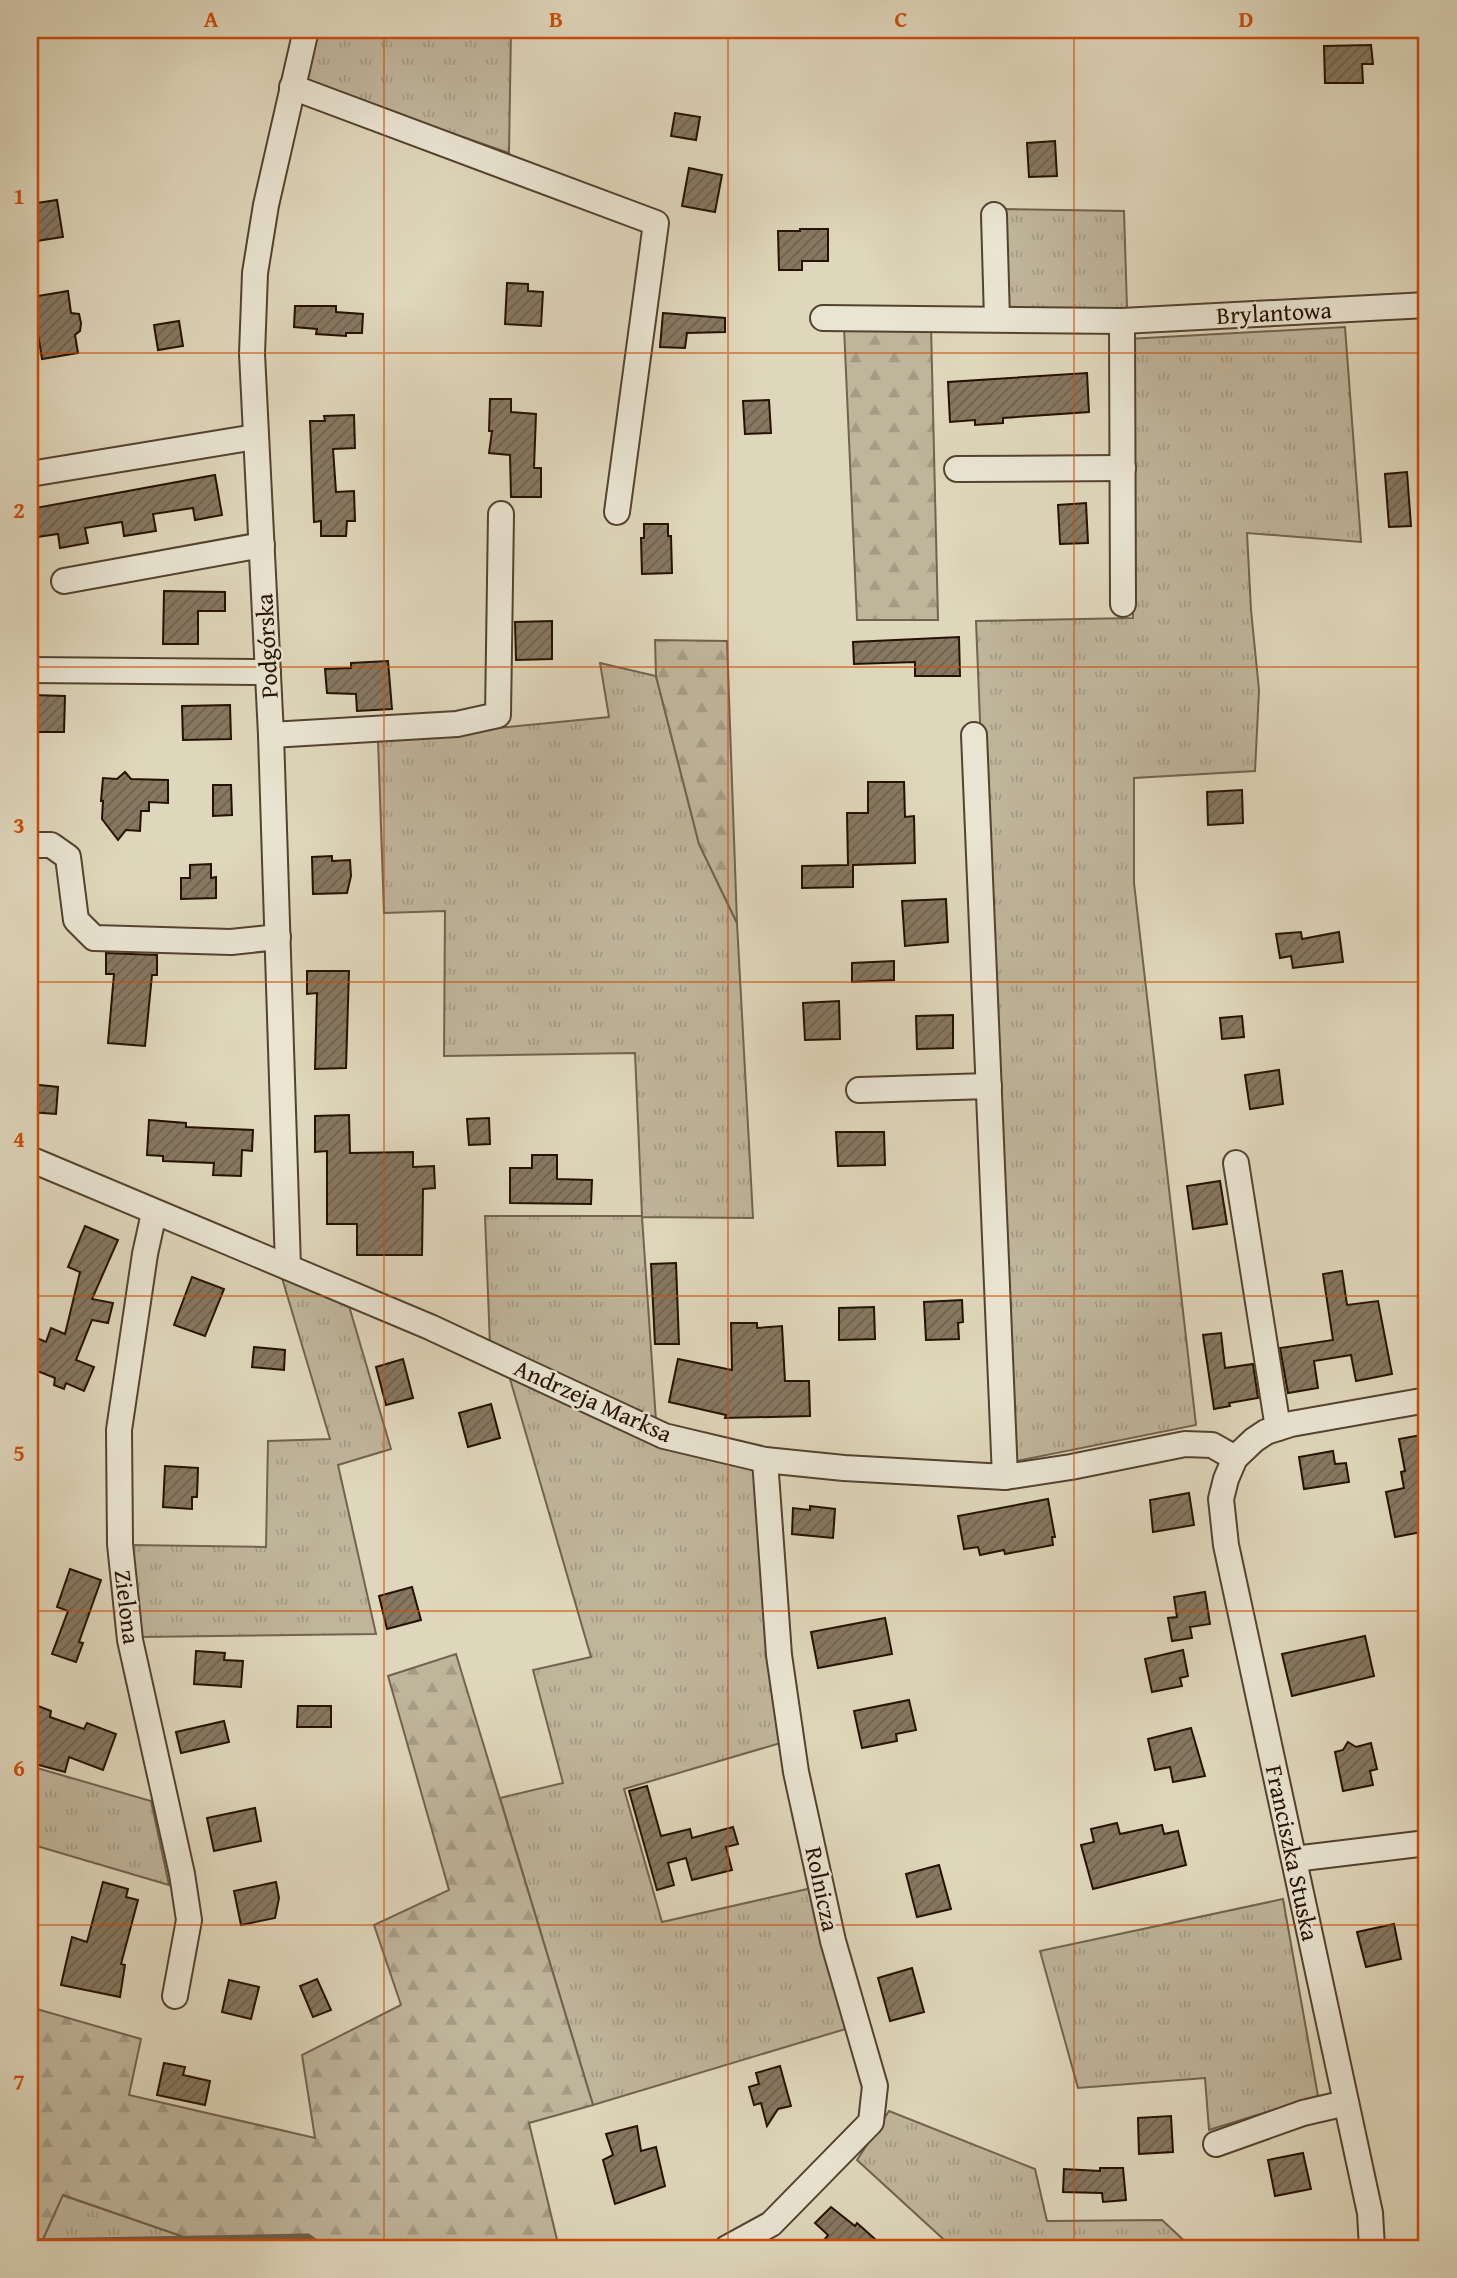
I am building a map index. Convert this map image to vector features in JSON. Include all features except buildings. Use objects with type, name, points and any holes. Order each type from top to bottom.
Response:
[{"type":"street","name":"Podgórska","points":[[288,1267],[271,735],[252,354],[255,273],[266,205],[306,30]]},
{"type":"street","points":[[292,87],[656,223],[617,512]]},
{"type":"street","points":[[994,215],[996,319]]},
{"type":"street","name":"Brylantowa","points":[[823,318],[1122,321],[1427,306]]},
{"type":"street","points":[[1122,321],[1124,604]]},
{"type":"street","points":[[30,474],[256,437]]},
{"type":"street","points":[[957,469],[1123,468]]},
{"type":"street","points":[[271,735],[457,724],[498,715],[501,514]]},
{"type":"street","points":[[64,581],[262,545]]},
{"type":"street","points":[[30,670],[268,672]]},
{"type":"street","points":[[974,736],[1005,1477]]},
{"type":"street","points":[[30,845],[51,845],[68,857],[76,920],[94,938],[231,942],[278,937]]},
{"type":"street","points":[[859,1090],[989,1086]]},
{"type":"street","name":"Andrzeja Marksa","points":[[30,1159],[442,1333],[664,1436],[765,1460],[844,1468],[1005,1477],[1185,1444],[1212,1446],[1235,1458]]},
{"type":"street","points":[[1236,1163],[1278,1428]]},
{"type":"street","name":"Zielona","points":[[154,1213],[145,1254],[119,1430],[120,1544],[130,1640],[182,1874],[189,1920],[175,1996]]},
{"type":"street","points":[[1235,1458],[1254,1440],[1278,1428],[1427,1400]]},
{"type":"street","name":"Franciszka Stuska","points":[[1235,1458],[1221,1499],[1223,1523],[1370,2213],[1372,2248]]},
{"type":"street","name":"Rolnicza","points":[[727,2248],[771,2224],[871,2122],[875,2086],[833,1941],[796,1772],[779,1655],[765,1460]]},
{"type":"street","points":[[1294,1859],[1427,1843]]},
{"type":"street","points":[[1216,2144],[1303,2113],[1346,2103]]},
{"type":"green space","points":[[317,30],[511,30],[509,153],[305,83]]},
{"type":"green space","points":[[1005,209],[1124,211],[1127,308],[1006,312]]},
{"type":"green space","points":[[931,326],[938,620],[857,620],[844,327]]},
{"type":"green space","points":[[1345,327],[1361,542],[1247,533],[1259,690],[1255,771],[1134,778],[1134,883],[1196,1425],[1017,1461],[1009,1447],[976,621],[1133,618],[1128,339]]},
{"type":"green space","points":[[655,640],[727,641],[737,923],[699,844],[656,676]]},
{"type":"green space","points":[[600,663],[656,676],[699,844],[737,923],[753,1218],[642,1217],[656,1421],[490,1346],[485,1216],[642,1216],[635,1053],[444,1056],[445,911],[384,913],[378,740],[609,717]]},
{"type":"green space","points":[[282,1278],[349,1306],[391,1449],[338,1465],[376,1634],[141,1637],[129,1545],[266,1547],[268,1441],[330,1439]]},
{"type":"green space","points":[[508,1372],[754,1468],[784,1742],[624,1789],[662,1922],[812,1888],[849,2028],[593,2105],[500,1798],[563,1783],[533,1670],[591,1657]]},
{"type":"green space","points":[[456,1654],[593,2105],[529,2123],[559,2248],[216,2248],[63,2195],[39,2248],[30,2248],[30,2007],[141,2039],[129,2095],[315,2138],[302,2055],[401,2005],[374,1925],[449,1890],[388,1676]]},
{"type":"green space","points":[[30,1766],[151,1801],[169,1885],[30,1844]]},
{"type":"green space","points":[[1283,1899],[1318,2096],[1209,2130],[1205,2078],[1078,2088],[1040,1951]]},
{"type":"green space","points":[[889,2111],[1035,2169],[1047,2221],[1162,2220],[1192,2248],[953,2248],[857,2160]]},
{"type":"green space","points":[[62,2195],[216,2248],[39,2248]]},
{"type":"waterway","points":[[30,2242],[308,2237],[323,2248]]}]
